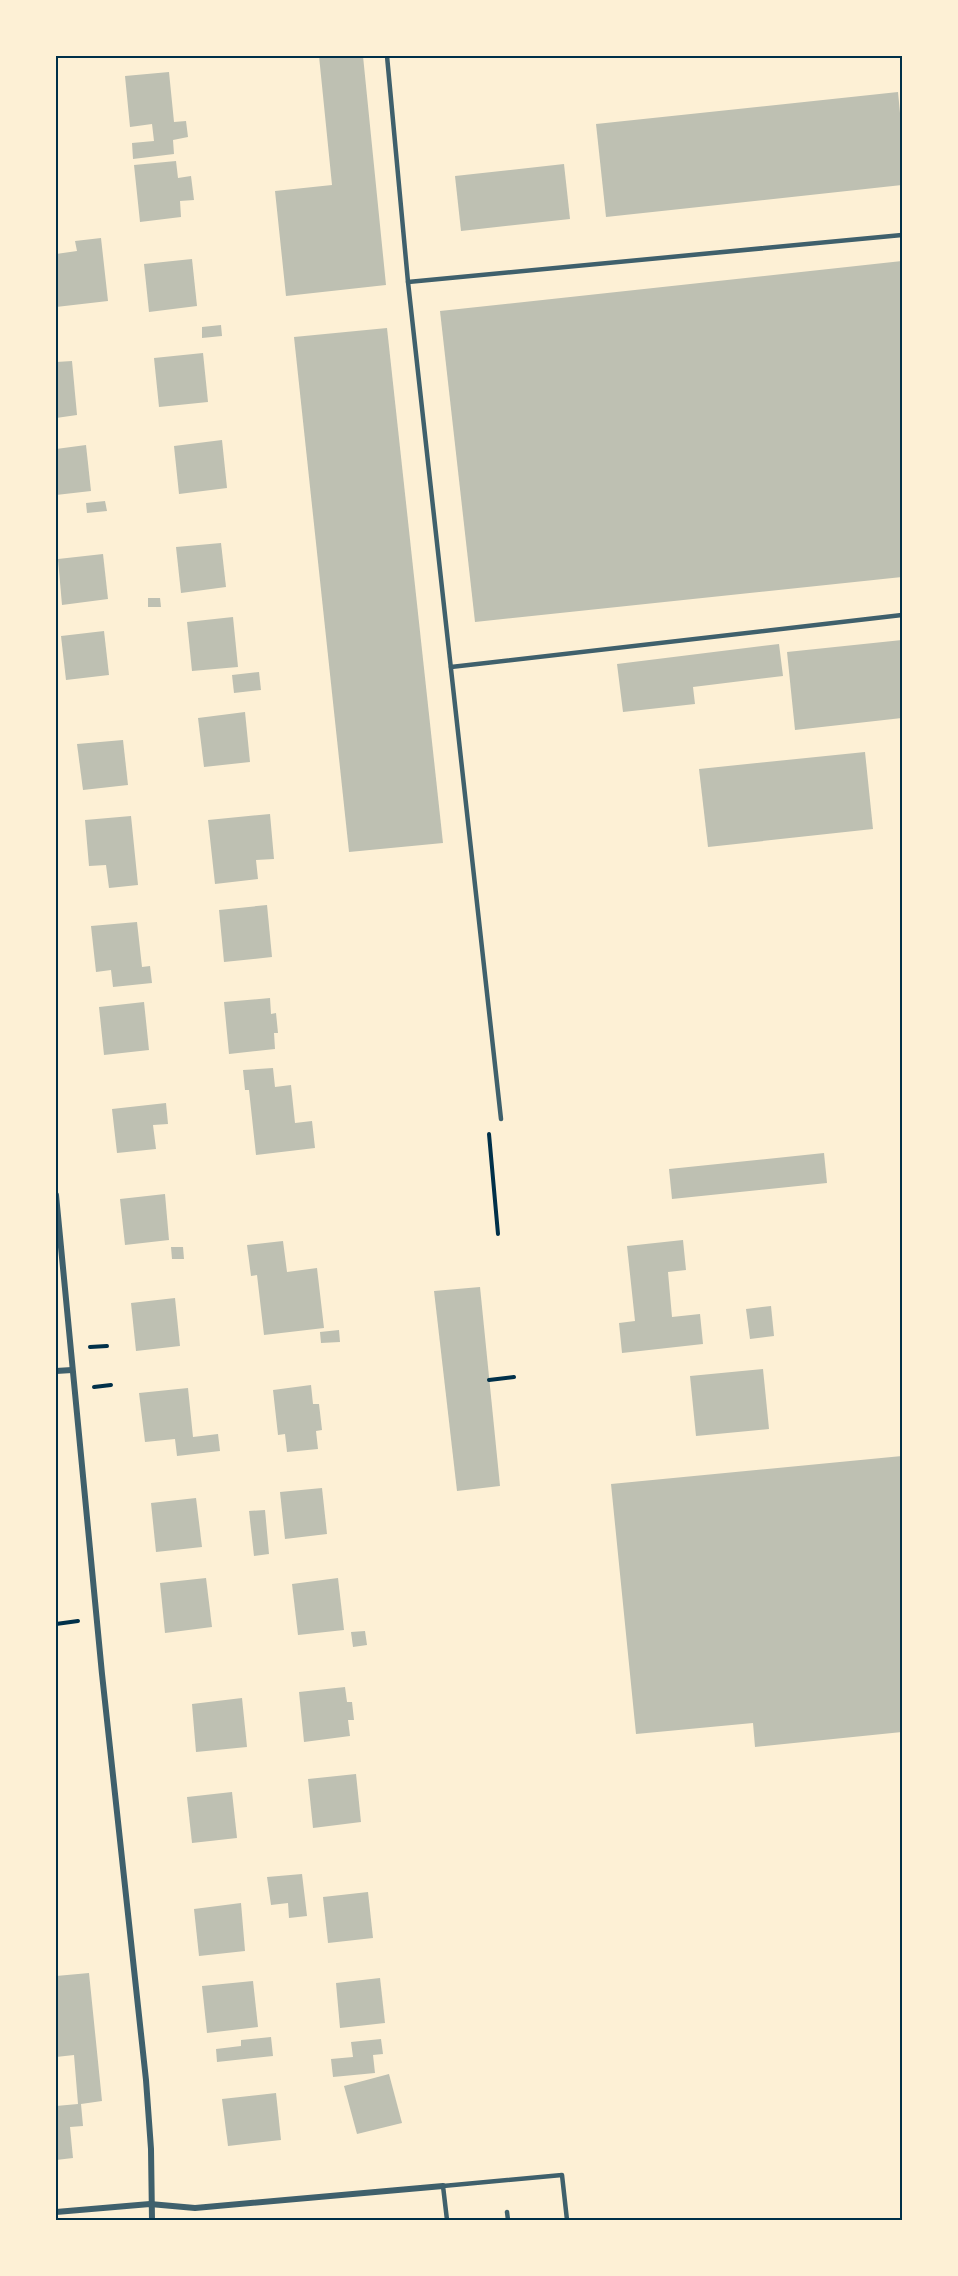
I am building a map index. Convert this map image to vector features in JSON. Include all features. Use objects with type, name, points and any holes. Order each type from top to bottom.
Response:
[{"type":"street","points":[[56,1195],[102,1674],[146,2080],[151,2149],[152,2220]]},
{"type":"street","points":[[56,1371],[72,1370]]},
{"type":"street","points":[[56,2212],[150,2204],[195,2208],[443,2186]]},
{"type":"lane","points":[[387,56],[408,282],[501,1119]]},
{"type":"lane","points":[[408,282],[903,235]]},
{"type":"lane","points":[[451,667],[903,615]]},
{"type":"lane","points":[[447,2220],[443,2186],[562,2175],[567,2220]]},
{"type":"lane","points":[[507,2212],[508,2220]]},
{"type":"path","points":[[498,1234],[488,1123],[501,1119]]},
{"type":"path","points":[[489,1380],[514,1377]]},
{"type":"building","points":[[319,56],[363,56],[386,285],[286,296],[275,191],[332,185]]},
{"type":"building","points":[[169,72],[174,122],[186,121],[188,137],[173,140],[174,154],[133,159],[132,143],[154,141],[152,124],[130,127],[125,76]]},
{"type":"building","points":[[898,92],[902,134],[902,185],[606,217],[596,124]]},
{"type":"building","points":[[176,161],[178,178],[191,176],[194,200],[180,201],[181,217],[140,222],[134,165]]},
{"type":"building","points":[[564,164],[570,219],[461,231],[455,176]]},
{"type":"building","points":[[101,238],[108,301],[56,307],[56,254],[77,251],[75,241]]},
{"type":"building","points":[[192,259],[197,306],[149,312],[144,264]]},
{"type":"building","points":[[902,261],[902,577],[475,622],[440,311]]},
{"type":"building","points":[[221,325],[222,336],[202,338],[202,327]]},
{"type":"building","points":[[387,328],[443,843],[349,852],[294,337]]},
{"type":"building","points":[[203,353],[208,402],[159,407],[154,358]]},
{"type":"building","points":[[72,361],[77,415],[56,418],[56,362]]},
{"type":"building","points":[[222,440],[227,488],[179,494],[174,446]]},
{"type":"building","points":[[86,445],[91,491],[56,495],[56,449]]},
{"type":"building","points":[[105,501],[107,511],[87,513],[86,503]]},
{"type":"building","points":[[221,543],[226,587],[181,593],[176,547]]},
{"type":"building","points":[[103,554],[108,599],[62,605],[58,559]]},
{"type":"building","points":[[148,598],[160,598],[161,607],[148,607]]},
{"type":"building","points":[[233,617],[238,667],[192,671],[187,622]]},
{"type":"building","points":[[104,631],[109,675],[66,680],[61,636]]},
{"type":"building","points":[[902,640],[902,718],[795,730],[787,652]]},
{"type":"building","points":[[779,644],[783,676],[693,687],[695,704],[623,712],[617,664]]},
{"type":"building","points":[[259,672],[261,690],[234,693],[232,675]]},
{"type":"building","points":[[245,712],[250,762],[204,767],[198,718]]},
{"type":"building","points":[[123,740],[128,785],[83,790],[77,744]]},
{"type":"building","points":[[865,752],[873,829],[708,847],[699,769]]},
{"type":"building","points":[[270,814],[274,859],[256,860],[258,879],[215,884],[208,820]]},
{"type":"building","points":[[131,816],[138,885],[109,888],[106,865],[89,866],[85,820]]},
{"type":"building","points":[[267,905],[272,957],[224,962],[219,910]]},
{"type":"building","points":[[137,922],[142,967],[150,966],[152,983],[113,987],[111,970],[96,972],[91,926]]},
{"type":"building","points":[[270,998],[271,1014],[276,1013],[278,1033],[274,1033],[275,1049],[229,1054],[224,1002]]},
{"type":"building","points":[[144,1002],[149,1050],[104,1055],[99,1007]]},
{"type":"building","points":[[273,1068],[275,1087],[291,1085],[295,1123],[312,1121],[315,1148],[256,1155],[249,1090],[245,1090],[243,1070]]},
{"type":"building","points":[[166,1103],[168,1124],[153,1125],[156,1149],[117,1153],[112,1109]]},
{"type":"building","points":[[824,1153],[827,1183],[672,1199],[669,1169]]},
{"type":"building","points":[[165,1194],[169,1240],[125,1245],[120,1199]]},
{"type":"building","points":[[683,1240],[686,1270],[668,1272],[672,1317],[700,1314],[703,1344],[622,1353],[619,1323],[635,1321],[627,1246]]},
{"type":"building","points":[[283,1241],[287,1272],[317,1268],[324,1328],[264,1335],[257,1275],[251,1276],[247,1245]]},
{"type":"building","points":[[171,1247],[183,1247],[184,1259],[172,1259]]},
{"type":"building","points":[[480,1287],[500,1486],[457,1491],[434,1291]]},
{"type":"building","points":[[175,1298],[180,1346],[136,1351],[131,1303]]},
{"type":"building","points":[[771,1306],[774,1336],[750,1339],[746,1309]]},
{"type":"building","points":[[339,1330],[340,1342],[321,1343],[320,1332]]},
{"type":"building","points":[[763,1369],[769,1429],[696,1436],[690,1376]]},
{"type":"building","points":[[311,1385],[313,1404],[319,1404],[322,1430],[316,1431],[318,1449],[287,1452],[285,1434],[278,1435],[273,1390]]},
{"type":"building","points":[[188,1388],[193,1437],[218,1434],[220,1451],[177,1456],[175,1439],[145,1442],[139,1393]]},
{"type":"building","points":[[902,1456],[902,1732],[755,1747],[753,1723],[636,1734],[611,1484]]},
{"type":"building","points":[[322,1488],[327,1534],[285,1539],[280,1492]]},
{"type":"building","points":[[196,1498],[202,1547],[156,1552],[151,1503]]},
{"type":"building","points":[[265,1510],[269,1554],[254,1556],[249,1511]]},
{"type":"building","points":[[206,1578],[212,1627],[165,1633],[160,1583]]},
{"type":"building","points":[[338,1578],[344,1630],[298,1635],[292,1584]]},
{"type":"building","points":[[365,1631],[367,1645],[353,1647],[351,1632]]},
{"type":"building","points":[[345,1687],[347,1702],[352,1702],[354,1720],[348,1720],[350,1736],[304,1742],[299,1692]]},
{"type":"building","points":[[242,1698],[247,1747],[196,1752],[192,1704]]},
{"type":"building","points":[[356,1774],[361,1822],[313,1828],[308,1779]]},
{"type":"building","points":[[232,1792],[237,1838],[192,1843],[187,1797]]},
{"type":"building","points":[[302,1874],[307,1916],[289,1918],[288,1903],[271,1905],[267,1877]]},
{"type":"building","points":[[368,1892],[373,1938],[328,1943],[323,1897]]},
{"type":"building","points":[[241,1903],[245,1951],[199,1956],[194,1909]]},
{"type":"building","points":[[89,1973],[102,2101],[81,2104],[83,2126],[70,2127],[73,2158],[56,2160],[56,2106],[78,2104],[74,2055],[56,2057],[56,1976]]},
{"type":"building","points":[[380,1978],[385,2023],[340,2028],[336,1983]]},
{"type":"building","points":[[253,1981],[258,2027],[207,2033],[202,1986]]},
{"type":"building","points":[[271,2037],[273,2056],[217,2062],[216,2049],[241,2046],[241,2040]]},
{"type":"building","points":[[381,2039],[383,2054],[373,2055],[375,2073],[333,2077],[331,2059],[353,2057],[351,2042]]},
{"type":"building","points":[[389,2074],[402,2123],[357,2134],[344,2086]]},
{"type":"building","points":[[276,2093],[281,2140],[228,2146],[222,2099]]}]
